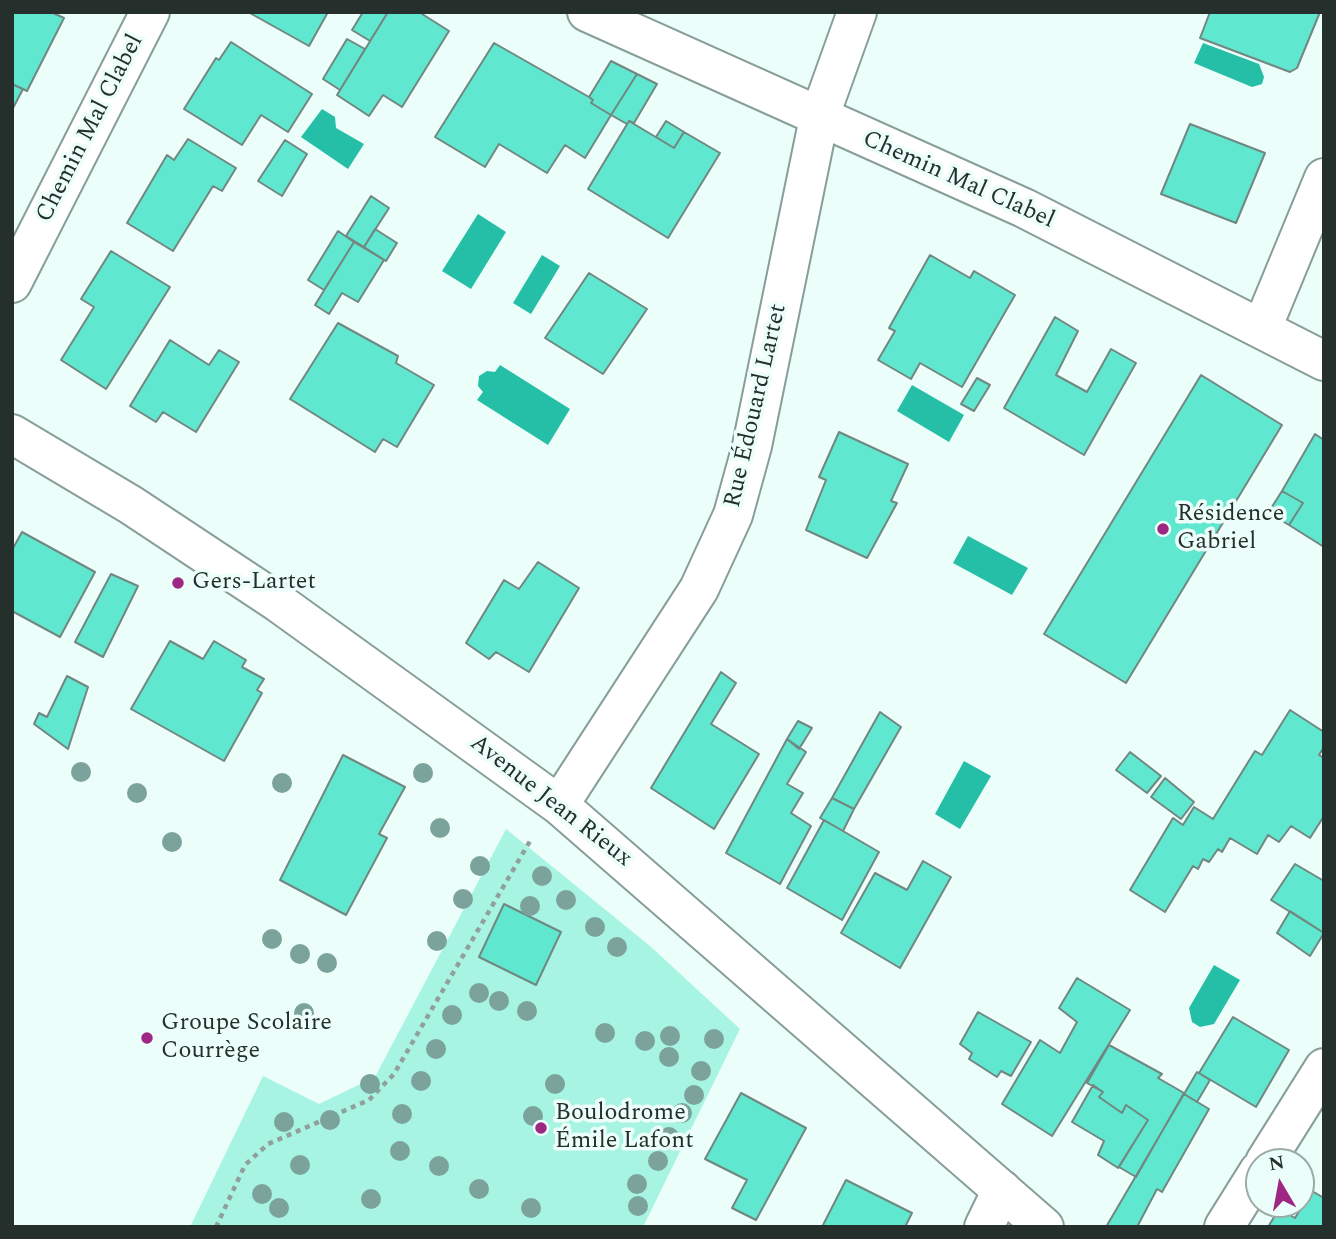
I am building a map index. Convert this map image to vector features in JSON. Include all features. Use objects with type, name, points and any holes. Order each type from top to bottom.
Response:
[{"type":"street","name":"Chemin Mal Clabel","points":[[12,284],[150,12]]},
{"type":"street","name":"Rue Édouard Lartet","points":[[559,805],[699,589],[733,515],[752,446],[819,118],[857,12]]},
{"type":"street","name":"Chemin Mal Clabel","points":[[591,13],[819,118],[1024,208],[1324,361]]},
{"type":"street","points":[[1262,328],[1324,177]]},
{"type":"street","name":"Avenue Jean Rieux","points":[[12,434],[131,505],[279,603],[559,805],[1044,1227]]},
{"type":"street","points":[[1274,1148],[1324,1069]]},
{"type":"street","points":[[984,1227],[1002,1190]]},
{"type":"street","points":[[1224,1227],[1245,1193]]},
{"type":"path","points":[[216,1227],[245,1166],[268,1144],[369,1100],[394,1074],[522,850],[559,805]]},
{"type":"shaded area","points":[[1203,43],[1259,64],[1264,77],[1262,84],[1252,87],[1194,63]]},
{"type":"shaded area","points":[[322,109],[335,117],[336,128],[364,144],[348,169],[301,137]]},
{"type":"shaded area","points":[[478,214],[506,232],[471,289],[442,271]]},
{"type":"shaded area","points":[[542,255],[560,266],[531,314],[513,303]]},
{"type":"shaded area","points":[[500,365],[570,409],[548,445],[477,400],[483,392],[478,386],[479,376],[487,371],[495,372]]},
{"type":"shaded area","points":[[912,385],[964,415],[949,442],[897,411]]},
{"type":"shaded area","points":[[968,536],[1028,568],[1012,595],[953,563]]},
{"type":"shaded area","points":[[964,761],[991,776],[960,829],[935,814]]},
{"type":"shaded area","name":"Boulodrome Émile Lafont","points":[[506,829],[650,946],[740,1029],[643,1227],[190,1227],[263,1076],[319,1104],[375,1077]]},
{"type":"shaded area","points":[[1214,965],[1240,980],[1214,1024],[1200,1027],[1192,1022],[1189,1008]]},
{"type":"building","points":[[12,12],[51,12],[64,18],[27,91],[12,84]]},
{"type":"building","points":[[248,12],[328,12],[309,46]]},
{"type":"building","points":[[363,12],[388,12],[370,41],[352,30]]},
{"type":"building","points":[[388,12],[419,12],[449,31],[402,107],[383,95],[369,116],[337,95]]},
{"type":"building","points":[[1210,12],[1320,12],[1297,68],[1290,72],[1200,38]]},
{"type":"building","points":[[347,39],[365,49],[340,90],[323,79]]},
{"type":"building","points":[[231,42],[312,94],[288,132],[261,115],[242,145],[184,109],[216,58],[219,60]]},
{"type":"building","points":[[494,43],[589,97],[593,100],[591,103],[611,115],[585,158],[565,145],[547,173],[499,144],[485,167],[435,137]]},
{"type":"building","points":[[611,61],[637,74],[611,115],[591,103],[593,100],[589,97]]},
{"type":"building","points":[[637,74],[657,84],[634,123],[629,121],[627,124],[611,115]]},
{"type":"building","points":[[12,84],[23,89],[12,110]]},
{"type":"building","points":[[629,121],[674,148],[684,132],[720,153],[668,238],[588,189]]},
{"type":"building","points":[[666,121],[684,132],[674,148],[656,137]]},
{"type":"building","points":[[1190,124],[1265,153],[1236,223],[1161,194]]},
{"type":"building","points":[[188,139],[236,168],[222,191],[213,186],[173,251],[127,223],[167,155],[174,160]]},
{"type":"building","points":[[285,140],[307,154],[282,196],[258,181]]},
{"type":"building","points":[[371,196],[389,208],[364,247],[346,236]]},
{"type":"building","points":[[375,229],[397,243],[386,261],[364,247]]},
{"type":"building","points":[[338,231],[354,242],[324,290],[308,280]]},
{"type":"building","points":[[354,242],[384,260],[358,302],[342,293],[329,314],[315,305]]},
{"type":"building","points":[[111,251],[170,287],[106,389],[61,360],[94,307],[81,299]]},
{"type":"building","points":[[930,255],[970,278],[974,271],[1015,295],[962,387],[920,363],[911,379],[878,360],[895,331],[889,328]]},
{"type":"building","points":[[589,273],[647,309],[603,374],[545,338]]},
{"type":"building","points":[[1055,317],[1078,331],[1056,375],[1087,392],[1111,349],[1136,363],[1084,455],[1004,408]]},
{"type":"building","points":[[338,323],[398,356],[396,363],[434,385],[397,447],[383,439],[375,452],[290,399]]},
{"type":"building","points":[[170,340],[209,365],[219,350],[239,362],[196,432],[163,412],[156,422],[130,406]]},
{"type":"building","name":"Résidence Gabriel","points":[[1201,375],[1282,425],[1126,683],[1044,634]]},
{"type":"building","points":[[977,378],[990,385],[974,411],[961,404]]},
{"type":"building","points":[[839,432],[908,464],[891,501],[897,503],[867,558],[806,530],[826,480],[819,477]]},
{"type":"building","points":[[1315,434],[1324,440],[1324,547],[1289,525],[1303,503],[1282,491]]},
{"type":"building","points":[[1282,491],[1303,503],[1289,525],[1268,513]]},
{"type":"building","points":[[22,532],[95,572],[60,637],[12,611],[12,550]]},
{"type":"building","points":[[538,562],[579,588],[529,672],[496,652],[489,659],[466,643],[504,580],[519,589]]},
{"type":"building","points":[[111,574],[138,586],[103,657],[75,642]]},
{"type":"building","points":[[170,641],[203,659],[214,641],[246,660],[242,667],[264,679],[257,690],[262,693],[224,761],[131,709]]},
{"type":"building","points":[[721,672],[736,683],[711,724],[759,754],[714,829],[651,788]]},
{"type":"building","points":[[67,676],[88,687],[68,749],[34,724],[39,713],[47,717]]},
{"type":"building","points":[[1290,710],[1324,732],[1324,747],[1319,755],[1324,758],[1324,816],[1310,838],[1291,826],[1279,842],[1268,835],[1257,854],[1230,838],[1222,852],[1218,849],[1209,862],[1203,859],[1198,869],[1193,866],[1165,912],[1130,890],[1173,818],[1183,825],[1194,807],[1213,819],[1255,751],[1262,755]]},
{"type":"building","points":[[880,712],[901,727],[854,809],[832,798]]},
{"type":"building","points":[[798,721],[812,728],[799,749],[787,739]]},
{"type":"building","points":[[787,739],[806,752],[787,784],[803,793],[791,813],[811,826],[780,884],[726,853]]},
{"type":"building","points":[[1130,752],[1161,776],[1147,793],[1116,770]]},
{"type":"building","points":[[343,755],[405,787],[379,834],[387,838],[346,915],[280,880]]},
{"type":"building","points":[[1165,778],[1194,802],[1181,819],[1151,797]]},
{"type":"building","points":[[832,798],[854,809],[843,831],[820,818]]},
{"type":"building","points":[[824,820],[879,852],[842,920],[787,888]]},
{"type":"building","points":[[923,861],[951,877],[900,968],[841,933],[875,873],[907,890]]},
{"type":"building","points":[[1295,864],[1324,881],[1324,933],[1271,900]]},
{"type":"building","points":[[504,904],[561,932],[536,985],[479,957]]},
{"type":"building","points":[[1290,911],[1324,933],[1310,956],[1277,933]]},
{"type":"building","points":[[1077,978],[1130,1010],[1052,1136],[1002,1104],[1040,1040],[1060,1053],[1077,1022],[1059,1008]]},
{"type":"building","points":[[978,1012],[1031,1042],[1011,1076],[1001,1071],[997,1077],[969,1059],[972,1053],[960,1044]]},
{"type":"building","points":[[1233,1017],[1289,1050],[1256,1107],[1199,1073]]},
{"type":"building","points":[[1109,1045],[1162,1074],[1158,1078],[1184,1093],[1136,1177],[1119,1167],[1148,1120],[1126,1105],[1122,1113],[1099,1097],[1103,1092],[1087,1083]]},
{"type":"building","points":[[1197,1072],[1210,1080],[1197,1102],[1184,1094]]},
{"type":"building","points":[[1093,1085],[1103,1092],[1099,1097],[1122,1113],[1126,1105],[1148,1120],[1118,1168],[1098,1155],[1104,1141],[1072,1122]]},
{"type":"building","points":[[741,1093],[806,1128],[756,1220],[732,1208],[747,1180],[705,1159]]},
{"type":"building","points":[[1184,1094],[1209,1109],[1162,1192],[1157,1189],[1137,1227],[1106,1227]]},
{"type":"building","points":[[846,1180],[912,1213],[905,1227],[822,1227]]},
{"type":"building","points":[[1315,1193],[1324,1198],[1324,1227],[1268,1227],[1274,1218],[1315,1218]]},
{"type":"place","name":"Résidence Gabriel","points":[[1163,529]]},
{"type":"place","name":"Gers-Lartet","points":[[178,583]]},
{"type":"place","name":"Groupe Scolaire Courrège","points":[[147,1038]]},
{"type":"place","name":"Boulodrome Émile Lafont","points":[[541,1128]]}]
